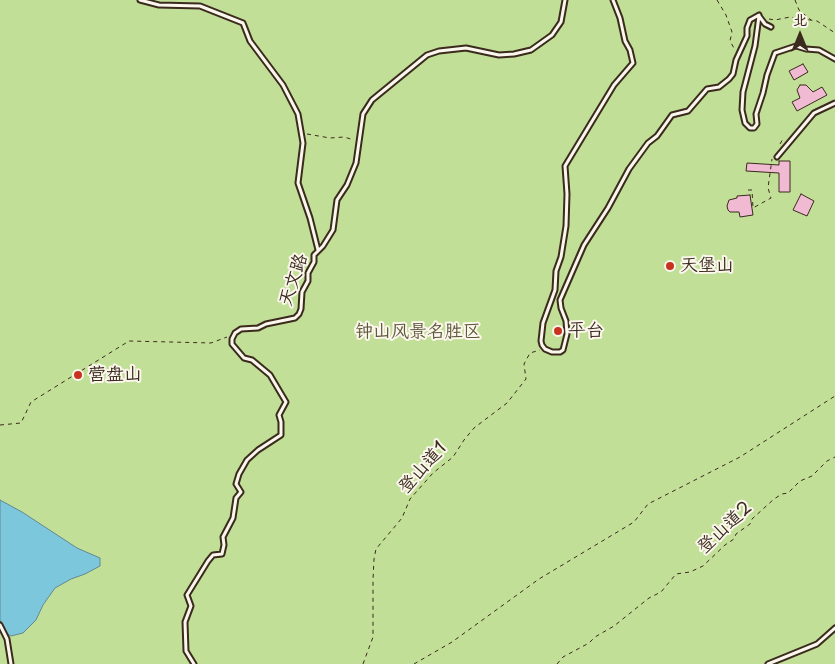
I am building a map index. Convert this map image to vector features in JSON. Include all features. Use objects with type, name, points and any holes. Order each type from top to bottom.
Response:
[{"type":"lane","points":[[140,0],[159,5],[200,6],[243,24],[250,41],[283,85],[298,114],[303,143],[298,182],[310,218],[318,251]]},
{"type":"lane","name":"天文路","points":[[235,333],[241,329],[258,328],[266,324],[295,318],[301,309],[302,292],[314,262],[314,254],[323,246],[333,230],[337,200],[347,185],[356,164],[356,152],[364,114],[372,100],[427,55],[439,51],[466,48],[499,56],[531,50],[552,35],[561,22],[564,0]]},
{"type":"lane","points":[[613,0],[633,62],[614,84],[565,166],[567,194],[566,226],[561,257],[556,271],[555,290],[543,323],[541,341],[545,349],[560,352],[563,350],[567,334],[566,320],[560,300],[584,245],[608,208],[629,169],[672,115],[688,111],[707,89],[724,85],[729,79],[747,36],[750,20],[759,15]]},
{"type":"lane","points":[[759,15],[765,24],[771,27]]},
{"type":"lane","points":[[759,15],[743,92],[742,110],[745,123],[750,128],[754,128],[757,124],[756,114],[767,75],[776,53],[796,46],[819,50],[835,59]]},
{"type":"lane","points":[[777,157],[814,113],[835,103]]},
{"type":"lane","points":[[194,664],[186,651],[185,622],[190,606],[187,596],[208,561],[213,555],[222,554],[223,537],[232,518],[236,498],[241,492],[236,484],[239,474],[247,460],[258,450],[281,435],[279,416],[286,402],[270,374],[252,360],[244,358],[232,344],[235,333]]},
{"type":"lane","points":[[0,625],[7,638],[11,664]]},
{"type":"lane","points":[[768,664],[817,644],[835,628]]},
{"type":"path","points":[[718,0],[732,32],[730,41],[738,55]]},
{"type":"path","points":[[795,0],[800,10],[811,20]]},
{"type":"path","points":[[759,15],[775,20],[790,17],[817,21],[835,32]]},
{"type":"path","points":[[301,133],[330,138],[352,139],[359,143]]},
{"type":"path","points":[[748,190],[752,190],[753,208],[771,198],[768,188]]},
{"type":"path","points":[[0,425],[21,423],[31,402],[129,341],[211,344],[235,333]]},
{"type":"path","name":"登山道1","points":[[363,664],[373,637],[376,549],[402,518],[410,499],[433,473],[453,457],[474,428],[507,402],[526,379],[524,364],[530,353],[545,349]]},
{"type":"path","points":[[414,664],[452,642],[539,579],[634,522],[648,504],[740,457],[835,396]]},
{"type":"path","name":"登山道2","points":[[557,664],[563,657],[589,643],[595,636],[634,612],[649,598],[661,592],[676,574],[690,572],[703,566],[734,539],[736,534],[750,524],[752,519],[774,499],[788,493],[800,481],[812,476],[826,461],[835,457]]},
{"type":"green space","name":"钟山风景名胜区","points":[[0,0],[835,0],[835,664],[0,664]]},
{"type":"water","points":[[0,500],[77,548],[100,558],[100,566],[55,588],[43,605],[36,620],[23,633],[11,636],[6,633],[0,620]]},
{"type":"building","points":[[803,64],[808,72],[794,80],[789,71]]},
{"type":"building","points":[[800,85],[806,85],[813,92],[822,87],[827,95],[797,111],[792,102],[800,98],[797,90]]},
{"type":"building","points":[[779,161],[790,161],[790,192],[779,192],[779,173],[746,171],[747,163],[779,165]]},
{"type":"building","points":[[801,194],[814,201],[807,216],[793,210]]},
{"type":"building","points":[[750,195],[753,215],[740,217],[739,212],[730,212],[728,210],[729,200],[737,198],[737,196]]},
{"type":"place","name":"天堡山","points":[[670,266]]},
{"type":"place","name":"平台","points":[[558,331]]},
{"type":"place","name":"营盘山","points":[[78,375]]}]
